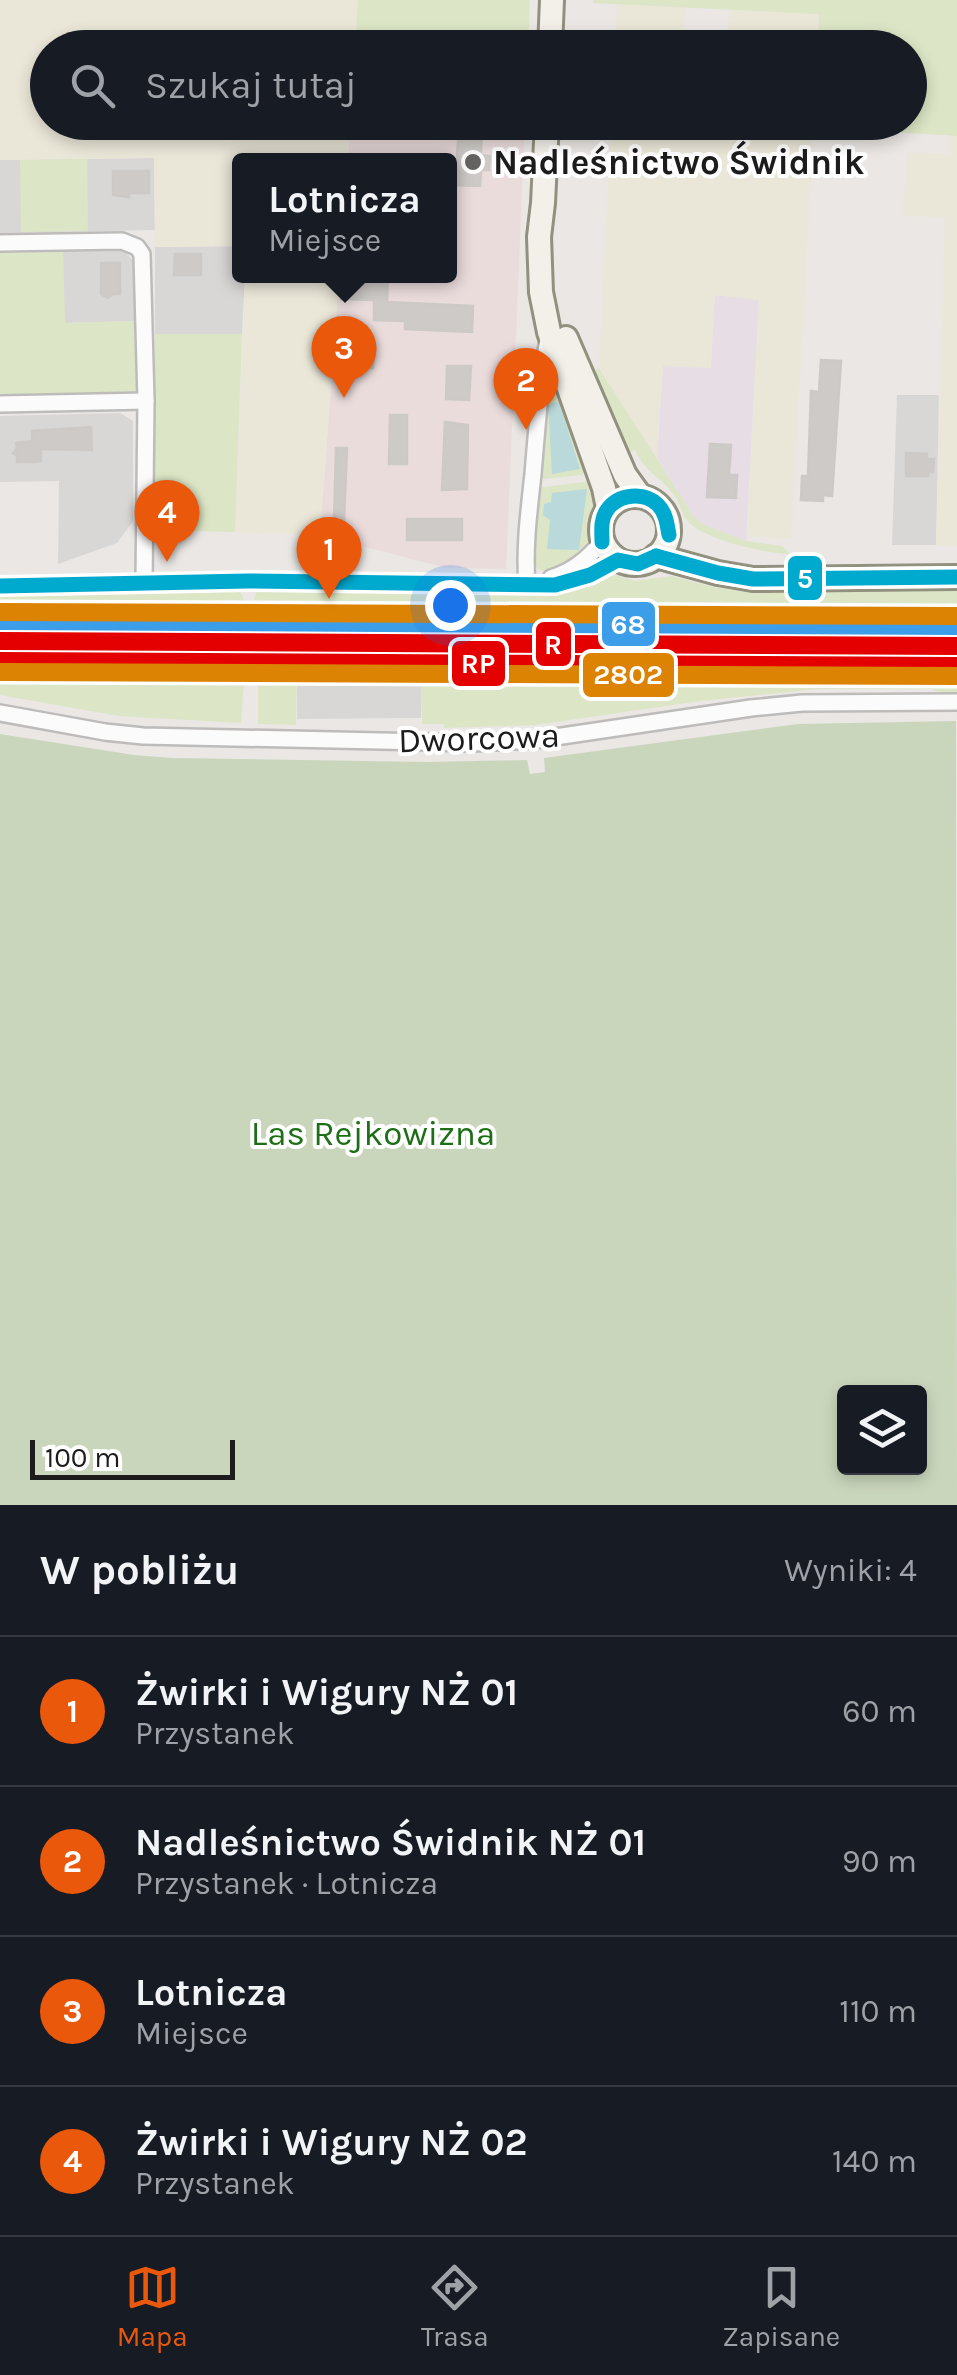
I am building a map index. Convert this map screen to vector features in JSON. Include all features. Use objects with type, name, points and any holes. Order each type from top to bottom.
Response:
[{"type":"main road","points":[[551,30],[552,0]]},
{"type":"main road","points":[[546,140],[544,202],[549,278],[561,326],[625,475],[640,496]]},
{"type":"main road","points":[[544,202],[540,218],[540,278],[549,332],[608,508]]},
{"type":"main road","points":[[640,496],[662,509],[669,535],[663,550],[638,564],[618,560],[608,552],[602,542],[600,524],[608,508],[620,498],[640,496]]},
{"type":"main road","points":[[669,535],[704,554],[793,578]]},
{"type":"main road","points":[[656,556],[742,578],[957,577]]},
{"type":"street","points":[[0,243],[122,240],[137,246],[142,254],[146,401],[144,583]]},
{"type":"street","points":[[527,584],[525,550],[539,394],[549,332]]},
{"type":"street","points":[[0,404],[146,401]]},
{"type":"street","points":[[527,584],[572,570],[602,542]]},
{"type":"street","points":[[0,586],[248,582],[561,584],[618,560]]},
{"type":"street","name":"Dworcowa","points":[[0,712],[142,736],[474,743],[536,740],[802,703],[957,702]]},
{"type":"shaded area","points":[[0,0],[358,0],[356,30],[30,30],[30,140],[349,140],[348,153],[232,153],[232,246],[155,247],[154,158],[0,160]]},
{"type":"shaded area","points":[[617,4],[685,7],[683,30],[616,30]]},
{"type":"shaded area","points":[[729,9],[819,14],[819,30],[728,30]]},
{"type":"shaded area","points":[[949,135],[957,136],[957,546],[936,545],[945,218],[903,215],[907,152],[948,154]]},
{"type":"shaded area","points":[[349,140],[524,140],[506,569],[446,568],[320,535],[338,283],[457,283],[457,153],[348,153]]},
{"type":"shaded area","points":[[610,140],[813,140],[791,539],[747,536],[759,300],[715,295],[711,368],[663,366],[657,458],[599,368]]},
{"type":"shaded area","points":[[154,158],[155,230],[0,233],[0,160]]},
{"type":"shaded area","points":[[232,246],[232,283],[245,283],[242,334],[155,334],[155,247]]},
{"type":"shaded area","points":[[124,251],[134,261],[135,321],[64,323],[63,252]]},
{"type":"shaded area","points":[[245,283],[338,283],[320,535],[235,532]]},
{"type":"shaded area","points":[[714,295],[759,300],[746,541],[702,524],[694,517],[657,458],[663,366]]},
{"type":"shaded area","points":[[897,395],[939,395],[936,545],[892,545]]},
{"type":"shaded area","points":[[120,413],[133,421],[133,521],[117,543],[58,564],[59,481],[0,482],[0,416]]},
{"type":"shaded area","points":[[422,673],[421,718],[297,719],[297,675]]},
{"type":"green space","points":[[358,0],[530,0],[529,30],[356,30]]},
{"type":"green space","points":[[957,0],[957,136],[927,134],[927,30],[819,30],[819,14],[593,3]]},
{"type":"green space","points":[[87,159],[88,231],[21,232],[20,160]]},
{"type":"green space","points":[[63,252],[65,323],[135,321],[136,394],[0,396],[0,253]]},
{"type":"green space","points":[[155,334],[242,334],[235,532],[154,530]]},
{"type":"green space","points":[[549,355],[586,469],[582,475],[544,479],[538,475]]},
{"type":"green space","points":[[599,368],[694,517],[702,524],[746,541],[782,546],[790,554],[719,539],[686,519],[674,494],[635,450],[627,453],[588,376]]},
{"type":"green space","points":[[592,481],[596,508],[581,557],[548,573],[538,569],[533,558],[536,488]]},
{"type":"green space","points":[[614,575],[635,581],[671,576],[741,591],[957,586],[957,610],[769,627],[255,630],[254,598],[258,590],[549,593]]},
{"type":"green space","points":[[239,590],[246,630],[0,629],[0,594]]},
{"type":"green space","points":[[0,669],[245,669],[241,723],[119,716],[0,695]]},
{"type":"green space","points":[[422,673],[957,673],[957,696],[932,689],[818,689],[535,725],[444,728],[444,724],[422,724]]},
{"type":"green space","points":[[258,675],[297,675],[296,725],[258,724]]},
{"type":"green space","name":"Las Rejkowizna","points":[[956,721],[957,1505],[0,1505],[0,734],[172,758],[527,760],[530,774],[545,772],[544,758],[798,724]]},
{"type":"water","points":[[559,402],[580,469],[552,474],[548,404]]},
{"type":"water","points":[[587,489],[579,550],[547,549],[550,520],[543,515],[544,504],[551,502],[552,493]]},
{"type":"building","name":"Nadleśnictwo Świdnik","points":[[458,140],[482,140],[481,155],[490,156],[489,170],[481,170],[480,186],[457,185]]},
{"type":"building","points":[[113,171],[149,171],[149,193],[113,195]]},
{"type":"building","points":[[175,254],[201,254],[201,275],[174,275]]},
{"type":"building","points":[[101,263],[120,263],[120,294],[108,298],[101,294]]},
{"type":"building","points":[[342,283],[388,283],[387,302],[473,306],[472,332],[405,329],[405,321],[374,320],[374,300],[341,299]]},
{"type":"building","points":[[375,346],[373,368],[357,368],[358,363],[346,362],[347,347]]},
{"type":"building","points":[[821,360],[841,361],[832,496],[823,495],[823,501],[801,500],[802,476],[808,476],[811,391],[819,392]]},
{"type":"building","points":[[447,366],[471,366],[469,400],[446,399]]},
{"type":"building","points":[[390,415],[407,415],[407,464],[389,464]]},
{"type":"building","points":[[445,422],[468,425],[467,489],[442,490]]},
{"type":"building","points":[[91,427],[92,450],[41,449],[41,461],[34,462],[17,462],[13,453],[16,443],[32,441],[32,431]]},
{"type":"building","points":[[710,444],[731,445],[729,475],[737,475],[736,498],[707,497]]},
{"type":"building","points":[[336,448],[347,448],[344,520],[334,519]]},
{"type":"building","points":[[906,453],[927,454],[926,459],[934,459],[933,472],[928,472],[928,476],[906,476]]},
{"type":"building","points":[[407,519],[462,519],[462,540],[407,540]]},
{"type":"railway","points":[[0,652],[543,655],[827,625],[957,626]]},
{"type":"transit line","name":"5","points":[[602,542],[602,522],[607,510],[631,496],[658,505],[669,535]]},
{"type":"transit line","name":"5","points":[[656,556],[753,579],[957,577]]},
{"type":"transit line","name":"5","points":[[0,586],[248,581],[555,585],[590,575],[618,560],[638,564],[656,556]]},
{"type":"transit line","points":[[0,612],[957,616]]},
{"type":"transit line","name":"68","points":[[0,621],[957,626]]},
{"type":"transit line","name":"R","points":[[0,641],[957,646]]},
{"type":"transit line","name":"RP","points":[[0,661],[957,666]]},
{"type":"transit line","name":"2802","points":[[0,672],[957,676]]},
{"type":"place","name":"Nadleśnictwo Świdnik","points":[[473,162]]},
{"type":"place","name":"Lotnicza","points":[[344,398]]},
{"type":"place","name":"Nadleśnictwo Świdnik NŻ 01","points":[[526,430]]},
{"type":"place","name":"Żwirki i Wigury NŻ 02","points":[[167,562]]},
{"type":"place","name":"Żwirki i Wigury NŻ 01","points":[[329,599]]}]
